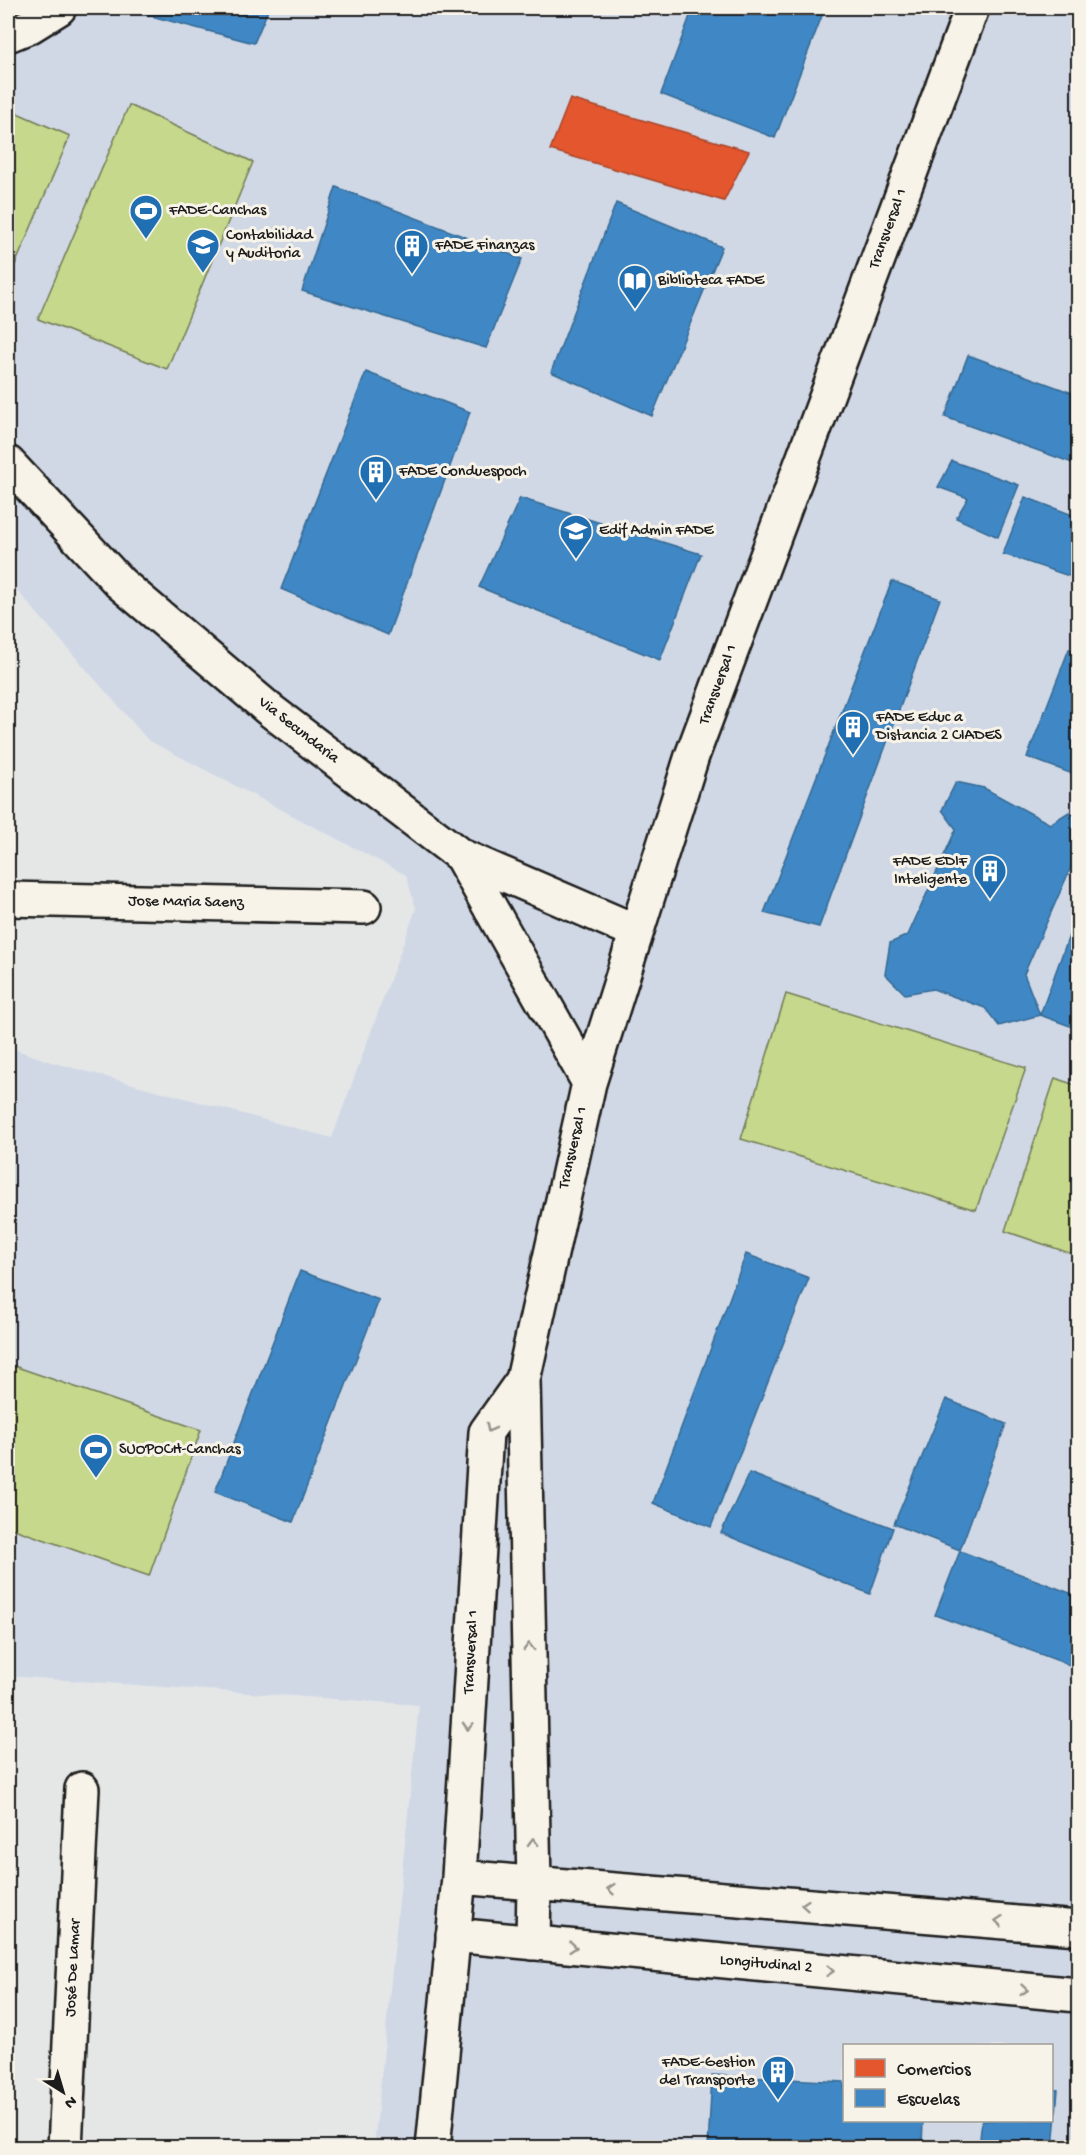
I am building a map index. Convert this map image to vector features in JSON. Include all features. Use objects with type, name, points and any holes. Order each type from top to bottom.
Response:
[{"type":"street","points":[[8,36],[30,26],[59,8]]},
{"type":"street","name":"Transversal 1","points":[[533,1943],[534,1882],[523,1380],[589,1083],[692,756],[972,8]]},
{"type":"street","name":"Via Secundaria","points":[[8,463],[120,583],[270,710],[461,856],[635,931]]},
{"type":"street","points":[[461,856],[589,1083]]},
{"type":"street","name":"Jose Maria Saenz","points":[[8,899],[364,907]]},
{"type":"street","name":"Transversal 1","points":[[433,2148],[459,1877],[486,1432],[523,1380]]},
{"type":"street","name":"José De Lamar","points":[[65,2148],[82,1789]]},
{"type":"street","points":[[459,1877],[1078,1928]]},
{"type":"street","name":"Longitudinal 2","points":[[453,1935],[1078,1995]]},
{"type":"shaded area","points":[[8,8],[1078,8],[1078,2147],[374,2147],[419,1705],[8,1676],[8,1047],[51,1062],[332,1138],[416,909],[406,875],[148,740],[8,580]]},
{"type":"green space","name":"FADE-Canchas","points":[[129,105],[253,162],[167,369],[38,319]]},
{"type":"green space","points":[[8,109],[70,136],[12,272],[8,270]]},
{"type":"green space","points":[[786,994],[1026,1068],[976,1210],[741,1139]]},
{"type":"green space","points":[[1055,1078],[1078,1086],[1078,1256],[1005,1231]]},
{"type":"green space","name":"SUOPOCH-Canchas","points":[[8,1364],[201,1430],[149,1576],[8,1527]]},
{"type":"building: Comercios","points":[[570,99],[749,151],[724,201],[550,150]]},
{"type":"building: Escuelas","points":[[150,8],[269,8],[254,43],[147,15]]},
{"type":"building: Escuelas","points":[[693,8],[825,8],[775,138],[661,94]]},
{"type":"building: Escuelas","name":"FADE Finanzas","points":[[336,187],[522,259],[486,348],[302,291]]},
{"type":"building: Escuelas","name":"Biblioteca FADE","points":[[616,203],[722,247],[652,416],[551,372]]},
{"type":"building: Escuelas","points":[[968,355],[1078,395],[1078,465],[945,417]]},
{"type":"building: Escuelas","name":"FADE Conduespoch","points":[[366,372],[470,412],[388,635],[281,589]]},
{"type":"building: Escuelas","points":[[952,461],[1019,485],[998,537],[956,518],[968,498],[938,487]]},
{"type":"building: Escuelas","points":[[1025,497],[1078,517],[1078,579],[1003,554]]},
{"type":"building: Escuelas","name":"Edif Admin FADE","points":[[520,498],[701,554],[660,660],[479,587]]},
{"type":"building: Escuelas","name":"FADE Educ a Distancia 2 CIADES","points":[[892,581],[940,599],[819,927],[764,913]]},
{"type":"building: Escuelas","points":[[1069,649],[1078,653],[1078,776],[1027,757]]},
{"type":"building: Escuelas","name":"FADE EDIF Inteligente","points":[[956,782],[984,788],[1050,824],[1069,812],[1078,819],[1078,863],[1072,865],[1024,974],[1040,1015],[999,1026],[985,1008],[933,989],[905,994],[885,974],[890,943],[908,935],[956,829],[942,810]]},
{"type":"building: Escuelas","points":[[1078,911],[1078,1029],[1040,1015]]},
{"type":"building: Escuelas","points":[[746,1254],[809,1278],[711,1527],[653,1503]]},
{"type":"building: Escuelas","points":[[300,1271],[379,1300],[293,1522],[215,1492]]},
{"type":"building: Escuelas","points":[[946,1399],[1006,1424],[960,1550],[894,1524]]},
{"type":"building: Escuelas","points":[[749,1473],[893,1528],[870,1594],[721,1533]]},
{"type":"building: Escuelas","points":[[960,1551],[1078,1596],[1078,1659],[1075,1667],[935,1615]]},
{"type":"building: Escuelas","name":"FADE-Gestion del Transporte","points":[[712,2075],[843,2082],[843,2122],[923,2122],[922,2148],[708,2148]]},
{"type":"building: Escuelas","points":[[1053,2089],[1058,2090],[1053,2148],[979,2148],[982,2122],[1053,2122]]},
{"type":"place","name":"FADE-Canchas","points":[[146,240]]},
{"type":"place","name":"Contabilidad y Auditoria","points":[[203,274]]},
{"type":"place","name":"FADE Finanzas","points":[[412,275]]},
{"type":"place","name":"Biblioteca FADE","points":[[635,310]]},
{"type":"place","name":"FADE Conduespoch","points":[[376,501]]},
{"type":"place","name":"Edif Admin FADE","points":[[576,560]]},
{"type":"place","name":"FADE Educ a Distancia 2 CIADES","points":[[853,756]]},
{"type":"place","name":"FADE EDIF Inteligente","points":[[990,900]]},
{"type":"place","name":"SUOPOCH-Canchas","points":[[96,1479]]},
{"type":"place","name":"FADE-Gestion del Transporte","points":[[778,2101]]}]
